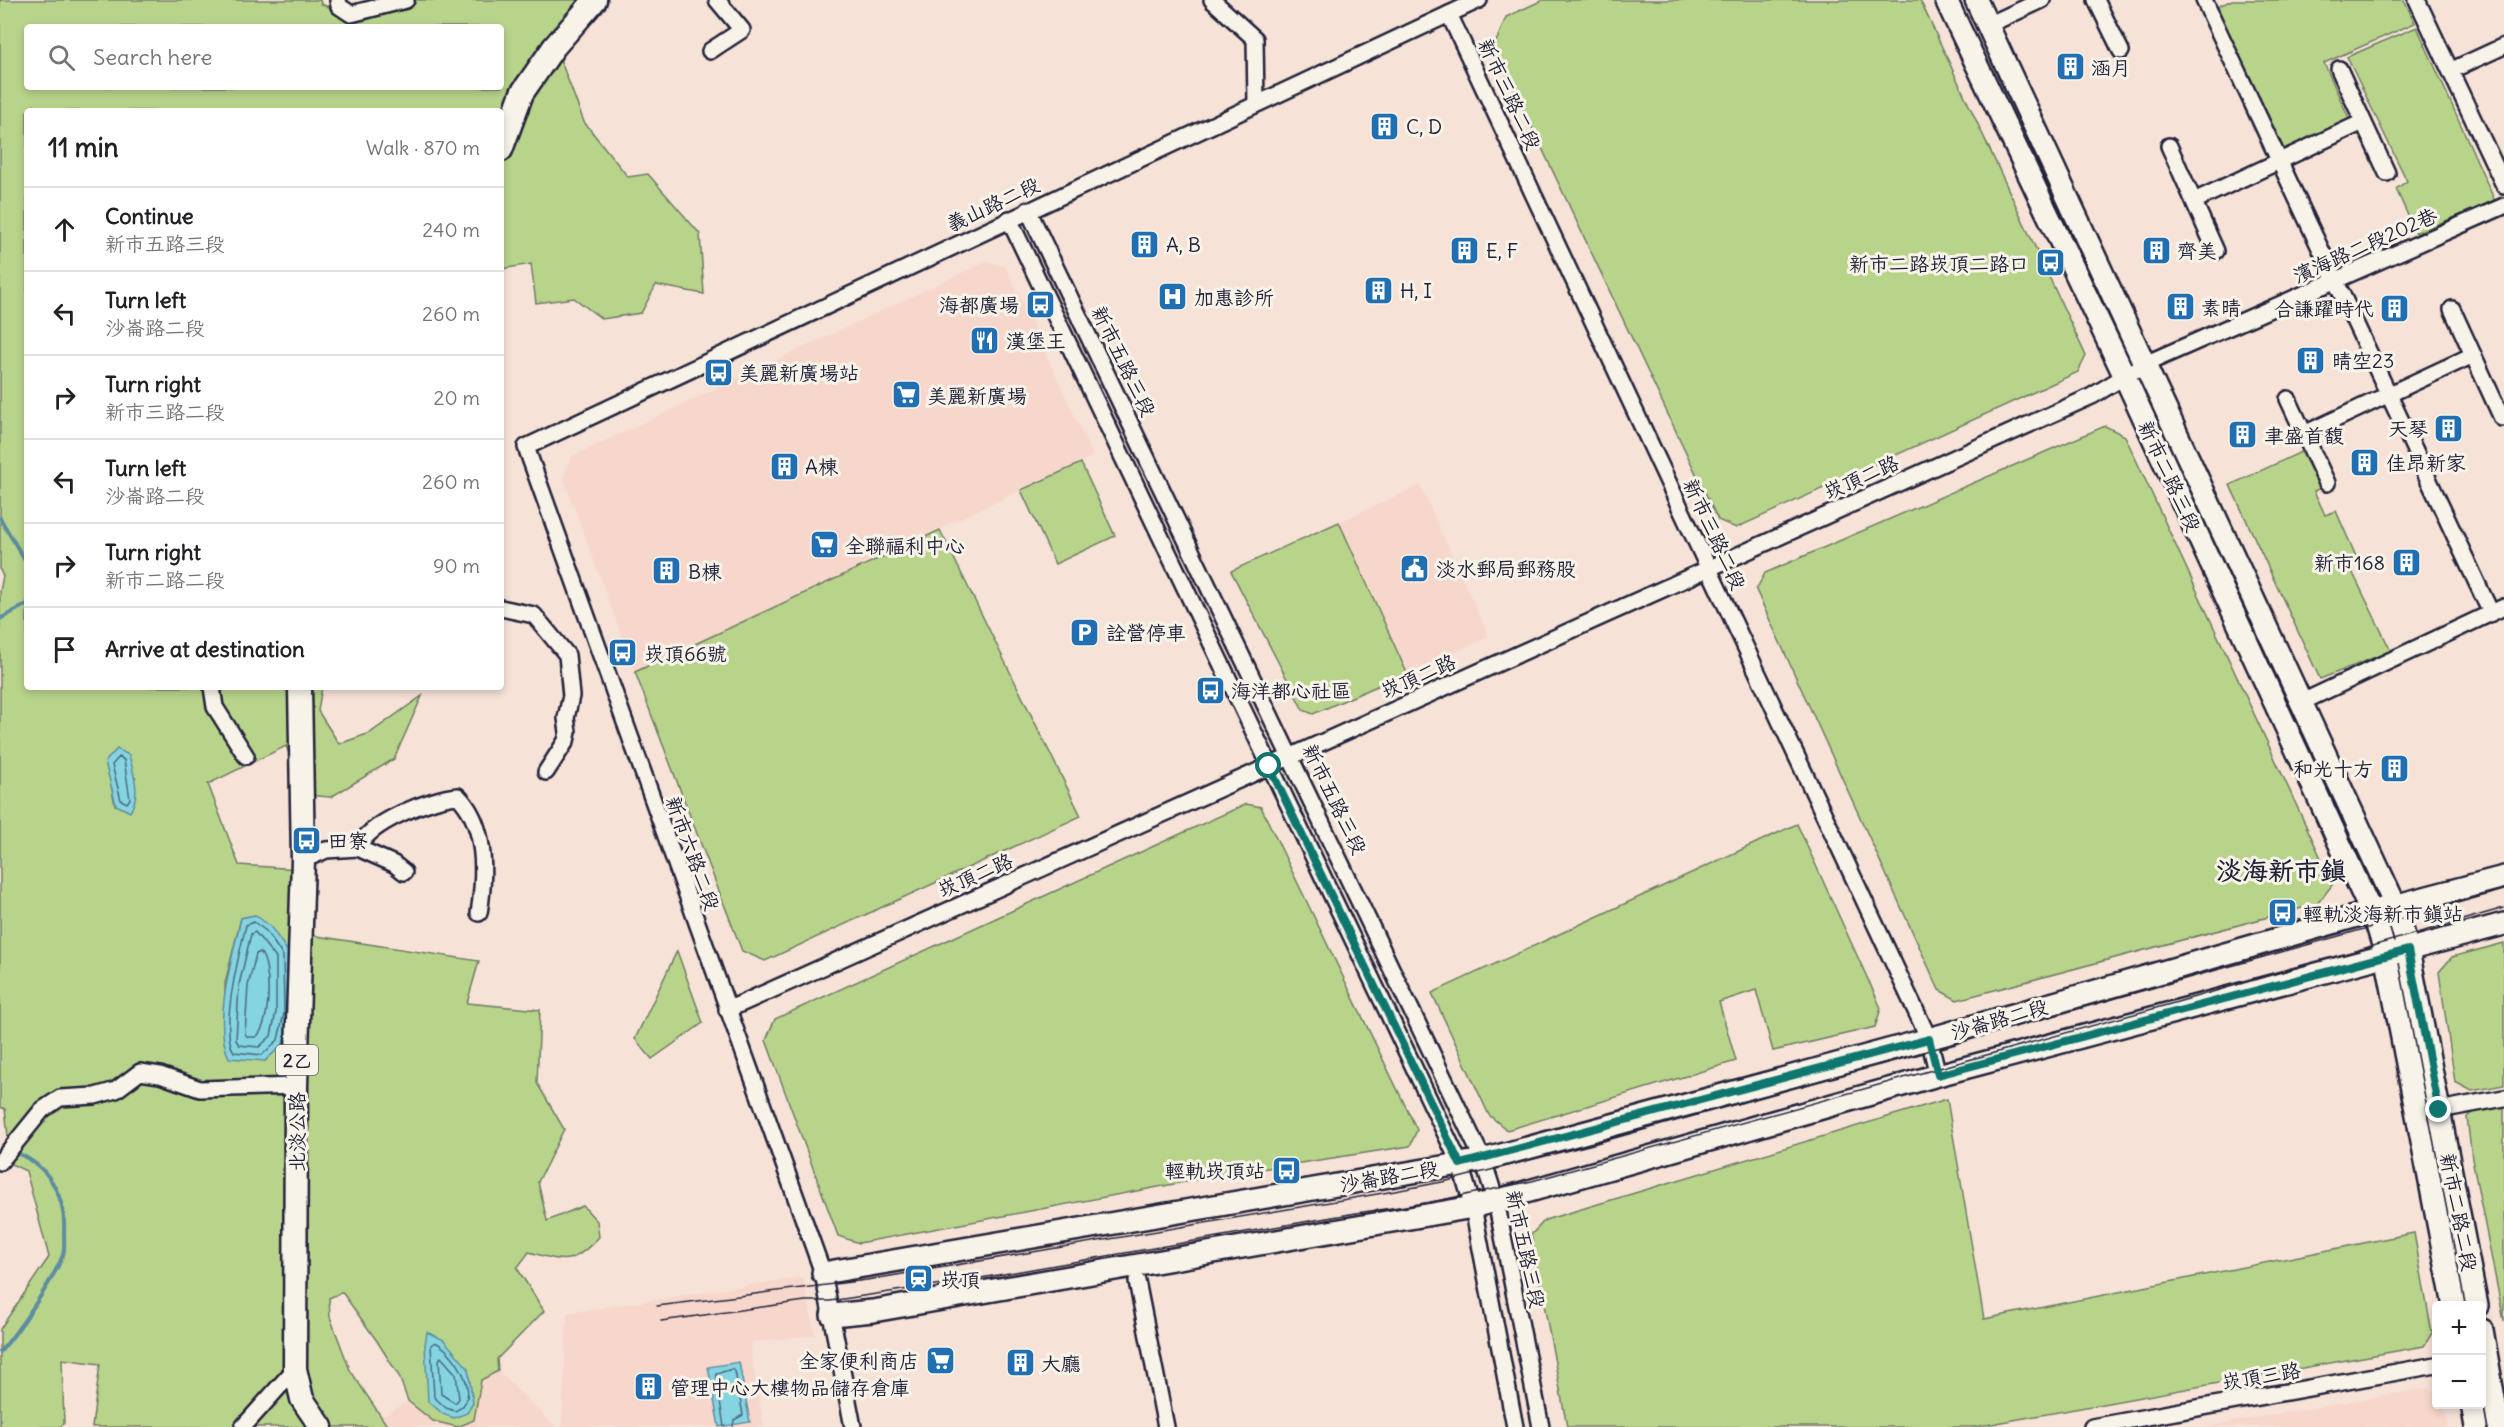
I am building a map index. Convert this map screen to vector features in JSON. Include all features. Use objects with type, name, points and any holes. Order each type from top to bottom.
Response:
[{"type":"main road","points":[[504,142],[522,93],[554,47],[595,0]]},
{"type":"main road","name":"北淡公路","points":[[300,690],[303,860],[296,1086],[295,1369],[302,1399],[321,1427]]},
{"type":"street","points":[[338,0],[339,6],[351,14],[406,0]]},
{"type":"street","points":[[710,51],[742,30],[717,0]]},
{"type":"street","points":[[1212,0],[1255,39],[1256,104]]},
{"type":"street","name":"義山路二段","points":[[526,447],[1479,0]]},
{"type":"street","name":"新市二路三段","points":[[1946,0],[2125,378],[2371,912],[2385,955]]},
{"type":"street","name":"新市二路三段","points":[[1976,0],[2396,907]]},
{"type":"street","points":[[1988,25],[2042,0]]},
{"type":"street","points":[[2096,0],[2121,51]]},
{"type":"street","points":[[2204,0],[2333,281],[2497,610],[2302,702]]},
{"type":"street","points":[[2417,0],[2452,70],[2504,185]]},
{"type":"street","name":"新市三路二段","points":[[1449,14],[1929,1039],[1938,1075]]},
{"type":"street","points":[[2452,70],[2504,46]]},
{"type":"street","points":[[2339,69],[2387,173]]},
{"type":"street","points":[[2194,201],[2363,122]]},
{"type":"street","points":[[2169,146],[2216,251]]},
{"type":"street","name":"濱海路二段202巷","points":[[2125,378],[2145,364],[2504,206]]},
{"type":"street","name":"新市五路三段","points":[[1028,210],[1483,1160],[1496,1201],[1541,1427]]},
{"type":"street","points":[[1010,219],[1460,1164],[1473,1207],[1515,1427]]},
{"type":"street","points":[[2452,309],[2502,418]]},
{"type":"street","points":[[2304,434],[2473,355]]},
{"type":"street","name":"崁頂二路","points":[[727,1010],[2092,396],[2125,378]]},
{"type":"street","points":[[2288,399],[2327,483]]},
{"type":"street","name":"新市六路二段","points":[[526,447],[823,1273],[853,1427]]},
{"type":"street","points":[[504,609],[534,615],[567,655],[571,696],[566,718],[568,732],[566,741],[546,772]]},
{"type":"street","points":[[213,690],[216,707],[246,756]]},
{"type":"street","points":[[358,848],[363,836],[419,805],[439,797],[458,796],[467,804],[480,837],[483,886],[479,913]]},
{"type":"street","points":[[303,860],[326,850],[358,848],[394,864],[404,872]]},
{"type":"street","name":"沙崙路二段","points":[[823,1273],[1483,1160],[1929,1039],[2371,912],[2504,877]]},
{"type":"street","name":"新市二路二段","points":[[2396,907],[2408,950],[2476,1301]]},
{"type":"street","name":"沙崙路二段","points":[[1473,1207],[1938,1075],[2504,924]]},
{"type":"street","name":"新市二路二段","points":[[2385,955],[2453,1301]]},
{"type":"street","points":[[2,1160],[42,1110],[60,1098],[95,1096],[116,1090],[140,1072],[160,1075],[201,1089],[296,1086]]},
{"type":"street","points":[[2439,1110],[2504,1098]]},
{"type":"street","points":[[832,1315],[885,1310],[1473,1207]]},
{"type":"street","points":[[1137,1281],[1166,1427]]},
{"type":"street","points":[[2486,1365],[2499,1427]]},
{"type":"street","name":"崁頂三路","points":[[2092,1427],[2432,1366]]},
{"type":"street","points":[[243,1427],[295,1369]]},
{"type":"street","points":[[2473,1409],[2476,1427]]},
{"type":"shaded area","points":[[987,261],[1006,267],[1093,456],[635,672],[563,478],[571,457]]},
{"type":"shaded area","points":[[1420,485],[1489,637],[1407,673],[1339,522]]},
{"type":"shaded area","points":[[803,1277],[815,1335],[752,1342],[751,1353],[764,1427],[562,1427],[567,1313]]},
{"type":"shaded area","points":[[498,1371],[556,1427],[388,1427],[383,1416],[408,1401],[433,1421],[474,1420],[481,1380]]},
{"type":"shaded area","points":[[2428,1388],[2432,1392],[2432,1409],[2444,1409],[2448,1427],[2203,1427]]},
{"type":"green space","points":[[0,0],[320,0],[321,4],[362,20],[373,0],[600,0],[557,51],[584,122],[628,177],[648,174],[700,234],[704,294],[656,285],[641,313],[602,319],[574,298],[536,303],[531,264],[504,268],[504,108],[24,108],[24,690],[322,690],[318,711],[339,744],[370,733],[422,696],[394,759],[331,797],[305,795],[286,746],[208,784],[239,865],[312,870],[310,935],[479,961],[467,1003],[540,1010],[537,1083],[564,1129],[538,1182],[547,1221],[583,1206],[597,1221],[599,1237],[581,1253],[567,1259],[529,1252],[517,1268],[544,1311],[497,1359],[498,1371],[481,1380],[474,1420],[458,1427],[433,1421],[408,1401],[399,1376],[342,1292],[329,1298],[330,1317],[350,1370],[388,1427],[92,1427],[100,1364],[62,1359],[64,1424],[60,1427],[0,1427],[0,1329],[49,1257],[26,1171],[11,1164],[5,1109],[0,1107],[0,591],[3,576],[0,570]],"holes":[[[135,778],[115,805],[111,785]],[[255,915],[290,1013],[283,1043],[265,1061],[225,1007],[225,983],[241,918]]]},
{"type":"green space","points":[[1543,0],[1920,0],[2086,356],[2078,372],[1736,528],[1718,520],[1494,47],[1506,17]]},
{"type":"green space","points":[[2232,0],[2404,0],[2415,23],[2324,63],[2351,123],[2283,153],[2217,7]]},
{"type":"green space","points":[[2417,27],[2495,201],[2416,233],[2396,189],[2407,181],[2347,57]]},
{"type":"green space","points":[[2105,426],[2125,436],[2333,884],[2317,904],[1957,1000],[1939,990],[1756,590],[1765,573]]},
{"type":"green space","points":[[2301,452],[2321,488],[2314,491],[2325,515],[2336,511],[2358,561],[2348,563],[2391,651],[2320,679],[2230,485]]},
{"type":"green space","points":[[1081,463],[1115,536],[1055,564],[1021,490]]},
{"type":"green space","points":[[1339,522],[1407,673],[1313,714],[1303,710],[1231,571]]},
{"type":"green space","points":[[940,530],[1081,816],[765,961],[742,951],[635,672]]},
{"type":"green space","points":[[1246,804],[1261,807],[1417,1130],[1410,1146],[1222,1175],[859,1243],[838,1236],[766,1040],[775,1019]]},
{"type":"green space","points":[[1797,824],[1881,1008],[1875,1027],[1773,1051],[1756,990],[1719,1002],[1736,1061],[1507,1130],[1489,1115],[1432,993]]},
{"type":"green space","points":[[2504,943],[2504,1085],[2472,1091],[2455,1082],[2439,972],[2452,957]]},
{"type":"green space","points":[[677,951],[703,1023],[652,1059],[635,1039]]},
{"type":"green space","points":[[1947,1099],[1984,1319],[2414,1233],[2432,1333],[2424,1346],[1975,1427],[1567,1427],[1531,1235],[1545,1220]]},
{"type":"green space","points":[[2504,1104],[2504,1321],[2472,1159],[2467,1117],[2478,1109]]},
{"type":"water","points":[[117,749],[129,755],[134,777],[136,791],[130,812],[116,805],[105,762]]},
{"type":"water","points":[[255,915],[270,926],[289,953],[290,1013],[283,1044],[265,1061],[229,1058],[224,1043],[223,1008],[241,918]]},
{"type":"water","points":[[427,1332],[444,1340],[468,1368],[473,1403],[467,1413],[454,1418],[443,1414],[428,1401],[425,1345]]},
{"type":"water","points":[[739,1362],[750,1422],[719,1427],[708,1367]]},
{"type":"waterway","points":[[0,518],[24,559]]},
{"type":"waterway","points":[[0,619],[24,606]]},
{"type":"waterway","points":[[0,1352],[43,1292],[58,1266],[64,1249],[64,1220],[54,1186],[40,1167],[19,1154]]},
{"type":"tram line","points":[[657,1306],[867,1280],[1447,1181],[1593,1144],[2504,890]]},
{"type":"tram line","points":[[661,1321],[805,1301],[830,1301],[975,1279],[1356,1213],[1427,1203],[1532,1181],[2174,1003],[2504,908]]},
{"type":"place","name":"涵月","points":[[2070,67]]},
{"type":"place","name":"C, D","points":[[1385,126]]},
{"type":"place","name":"A, B","points":[[1145,244]]},
{"type":"place","name":"E, F","points":[[1465,250]]},
{"type":"place","name":"齊美","points":[[2156,250]]},
{"type":"place","name":"新市二路崁頂二路口","points":[[2050,263]]},
{"type":"place","name":"H, I","points":[[1379,290]]},
{"type":"place","name":"加惠診所","points":[[1173,297]]},
{"type":"place","name":"海都廣場","points":[[1040,304]]},
{"type":"place","name":"素晴","points":[[2180,307]]},
{"type":"place","name":"合謙躍時代","points":[[2395,308]]},
{"type":"place","name":"漢堡王","points":[[985,340]]},
{"type":"place","name":"晴空23","points":[[2311,360]]},
{"type":"place","name":"美麗新廣場站","points":[[718,372]]},
{"type":"place","name":"美麗新廣場","points":[[906,395]]},
{"type":"place","name":"天琴","points":[[2449,428]]},
{"type":"place","name":"聿盛首馥","points":[[2243,435]]},
{"type":"place","name":"佳昂新家","points":[[2365,462]]},
{"type":"place","name":"A棟","points":[[784,466]]},
{"type":"place","name":"全聯福利中心","points":[[824,545]]},
{"type":"place","name":"新市168","points":[[2406,562]]},
{"type":"place","name":"淡水郵局郵務股","points":[[1415,568]]},
{"type":"place","name":"B棟","points":[[667,571]]},
{"type":"place","name":"詮營停車","points":[[1085,632]]},
{"type":"place","name":"崁頂66號","points":[[623,653]]},
{"type":"place","name":"海洋都心社區","points":[[1210,690]]},
{"type":"place","name":"和光十方","points":[[2394,768]]},
{"type":"place","name":"田寮","points":[[307,840]]},
{"type":"place","name":"輕軌淡海新市鎮站","points":[[2282,913]]},
{"type":"place","name":"輕軌崁頂站","points":[[1286,1170]]},
{"type":"place","name":"崁頂","points":[[919,1279]]},
{"type":"place","name":"全家便利商店","points":[[940,1360]]},
{"type":"place","name":"大廳","points":[[1020,1363]]},
{"type":"place","name":"管理中心大樓物品儲存倉庫","points":[[649,1387]]},
{"type":"district","name":"淡海新市鎮","points":[[2281,870]]},
{"type":"route","points":[[1269,766],[1460,1164],[1483,1160],[1929,1039],[1938,1067],[1938,1075],[2408,950],[2439,1110]]}]
